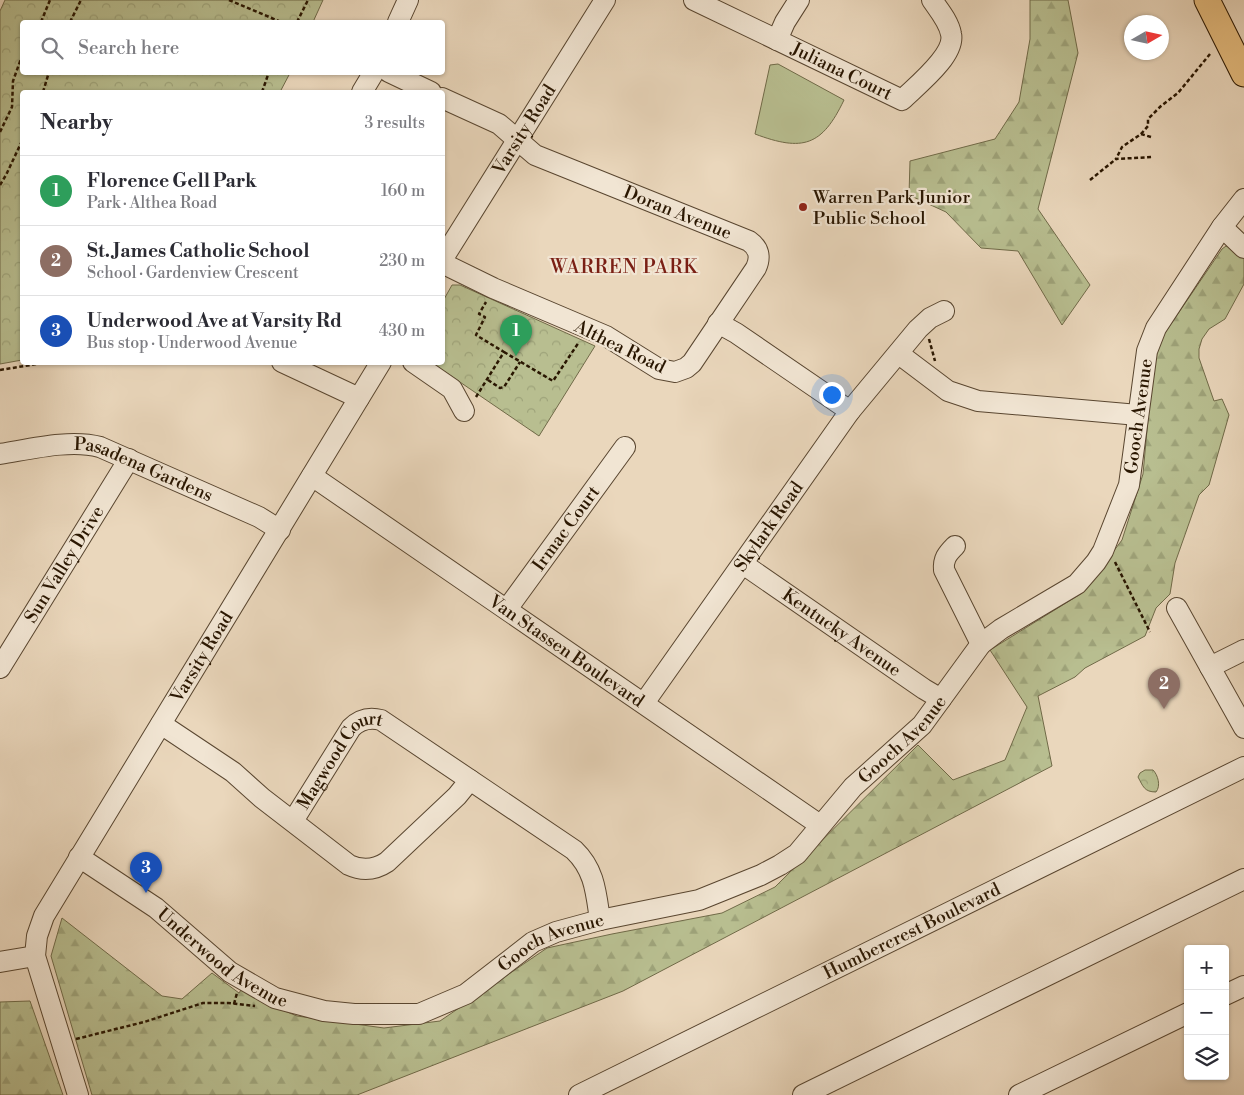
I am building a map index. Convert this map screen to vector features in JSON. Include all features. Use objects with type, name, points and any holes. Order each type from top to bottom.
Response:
[{"type":"main road","points":[[1208,2],[1244,31]]},
{"type":"main road","points":[[1208,2],[1244,74]]},
{"type":"street","points":[[399,20],[408,0]]},
{"type":"street","name":"Varsity Road","points":[[445,257],[605,0]]},
{"type":"street","name":"Juliana Court","points":[[694,0],[902,100],[945,57],[950,47],[952,35],[932,0]]},
{"type":"street","name":"Juliana Court","points":[[778,40],[785,22],[799,0]]},
{"type":"street","points":[[363,90],[372,75]]},
{"type":"street","points":[[395,75],[427,90]]},
{"type":"street","name":"Doran Avenue","points":[[445,99],[499,124],[535,155],[752,243],[758,252],[757,265],[718,323]]},
{"type":"street","name":"Gooch Avenue","points":[[324,1011],[354,1014],[419,1014],[466,994],[533,942],[556,932],[600,920],[699,900],[761,875],[797,854],[853,787],[922,725],[981,644],[1001,629],[1077,584],[1096,562],[1103,551],[1129,485],[1147,351],[1156,328],[1222,227],[1244,199]]},
{"type":"street","points":[[1222,227],[1244,248]]},
{"type":"street","name":"Althea Road","points":[[445,264],[493,288],[606,336],[666,372],[678,371],[689,366],[718,323]]},
{"type":"street","name":"Skylark Road","points":[[644,703],[850,411],[918,329],[930,318],[944,311]]},
{"type":"street","points":[[718,323],[736,333],[850,411]]},
{"type":"street","points":[[899,354],[948,391],[978,402],[1138,415]]},
{"type":"street","points":[[288,365],[359,398]]},
{"type":"street","name":"Varsity Road","points":[[35,956],[36,936],[44,916],[78,857],[280,530],[379,365]]},
{"type":"street","points":[[417,365],[452,389],[464,411]]},
{"type":"street","name":"Pasadena Gardens","points":[[0,454],[74,444],[88,444],[100,447],[259,517],[280,530]]},
{"type":"street","name":"Irmac Court","points":[[507,609],[625,447]]},
{"type":"street","name":"Sun Valley Drive","points":[[0,668],[7,640],[129,459]]},
{"type":"street","name":"Van Stassen Boulevard","points":[[312,476],[820,826]]},
{"type":"street","points":[[954,546],[945,558],[944,570],[981,644]]},
{"type":"street","name":"Kentucky Avenue","points":[[743,564],[941,699]]},
{"type":"street","points":[[1177,608],[1244,728]]},
{"type":"street","points":[[1210,667],[1244,650]]},
{"type":"street","name":"Magwood Court","points":[[293,821],[349,731],[357,723],[367,719],[378,719],[574,850],[582,858],[594,880],[600,920]]},
{"type":"street","name":"Magwood Court","points":[[161,724],[233,772],[349,865],[364,869],[376,868],[387,862],[457,796],[470,780]]},
{"type":"street","name":"Humbercrest Boulevard","points":[[579,1095],[1244,767]]},
{"type":"street","name":"Underwood Avenue","points":[[78,857],[156,908],[230,972],[275,998],[324,1011]]},
{"type":"street","points":[[802,1095],[1244,878]]},
{"type":"street","points":[[0,962],[35,956],[78,1095]]},
{"type":"street","points":[[1229,993],[1244,986]]},
{"type":"street","points":[[1019,1095],[1184,1015]]},
{"type":"path","points":[[42,20],[50,0]]},
{"type":"path","points":[[71,20],[81,0]]},
{"type":"path","points":[[229,0],[251,9]]},
{"type":"path","points":[[229,0],[276,20]]},
{"type":"path","points":[[298,20],[308,0]]},
{"type":"path","points":[[1090,180],[1116,160],[1122,147],[1141,134],[1148,126],[1148,119],[1178,93],[1210,54]]},
{"type":"path","points":[[0,132],[12,107],[13,81],[20,62]]},
{"type":"path","points":[[44,90],[48,75]]},
{"type":"path","points":[[263,90],[268,75]]},
{"type":"path","points":[[1141,134],[1151,137]]},
{"type":"path","points":[[0,185],[20,145]]},
{"type":"path","points":[[1116,160],[1153,157]]},
{"type":"path","points":[[489,296],[479,314],[485,317],[476,335],[553,381],[582,338]]},
{"type":"path","points":[[927,334],[937,368]]},
{"type":"path","points":[[464,411],[488,380],[504,352]]},
{"type":"path","points":[[488,380],[500,388],[504,387],[520,362]]},
{"type":"path","points":[[0,370],[31,365]]},
{"type":"path","points":[[1114,559],[1150,632]]},
{"type":"path","points":[[234,1004],[236,998]]},
{"type":"path","points":[[78,1039],[128,1027],[203,1003],[261,1005]]},
{"type":"green space","points":[[5,0],[323,0],[314,20],[20,20],[20,75],[289,75],[281,90],[20,90],[20,360],[0,364],[0,11]]},
{"type":"green space","points":[[1030,0],[1068,0],[1078,53],[1038,209],[1090,285],[1062,325],[1018,251],[981,248],[946,212],[909,195],[910,161],[995,139],[1019,102],[1030,39]]},
{"type":"green space","points":[[778,64],[844,100],[828,127],[819,136],[809,141],[786,143],[755,134],[770,65]]},
{"type":"green space","points":[[1226,246],[1233,246],[1244,256],[1244,284],[1225,319],[1209,329],[1202,339],[1199,349],[1199,358],[1214,401],[1222,399],[1229,415],[1209,485],[1199,495],[1175,563],[1170,594],[1156,608],[1145,636],[1085,668],[1075,677],[1038,696],[1052,766],[623,991],[357,1095],[92,1095],[51,956],[62,918],[162,996],[182,999],[212,973],[239,993],[241,990],[297,1016],[384,1028],[440,1021],[547,948],[722,913],[775,887],[918,745],[953,780],[1005,760],[1027,707],[990,650],[1082,593],[1122,540],[1143,474],[1154,353],[1158,343],[1222,249]]},
{"type":"green space","points":[[452,285],[460,285],[595,346],[539,436],[435,365],[445,365],[445,297]]},
{"type":"green space","points":[[1145,770],[1153,770],[1156,775],[1159,784],[1156,792],[1146,790],[1138,777]]},
{"type":"green space","points":[[30,1001],[63,1095],[0,1095],[0,1002]]},
{"type":"place","name":"Warren Park Junior Public School","points":[[803,207]]},
{"type":"place","name":"Florence Gell Park","points":[[516,356]]},
{"type":"place","name":"St. James Catholic School","points":[[1164,709]]},
{"type":"place","name":"Underwood Ave at Varsity Rd","points":[[146,893]]},
{"type":"district","name":"WARREN PARK","points":[[624,267]]}]
